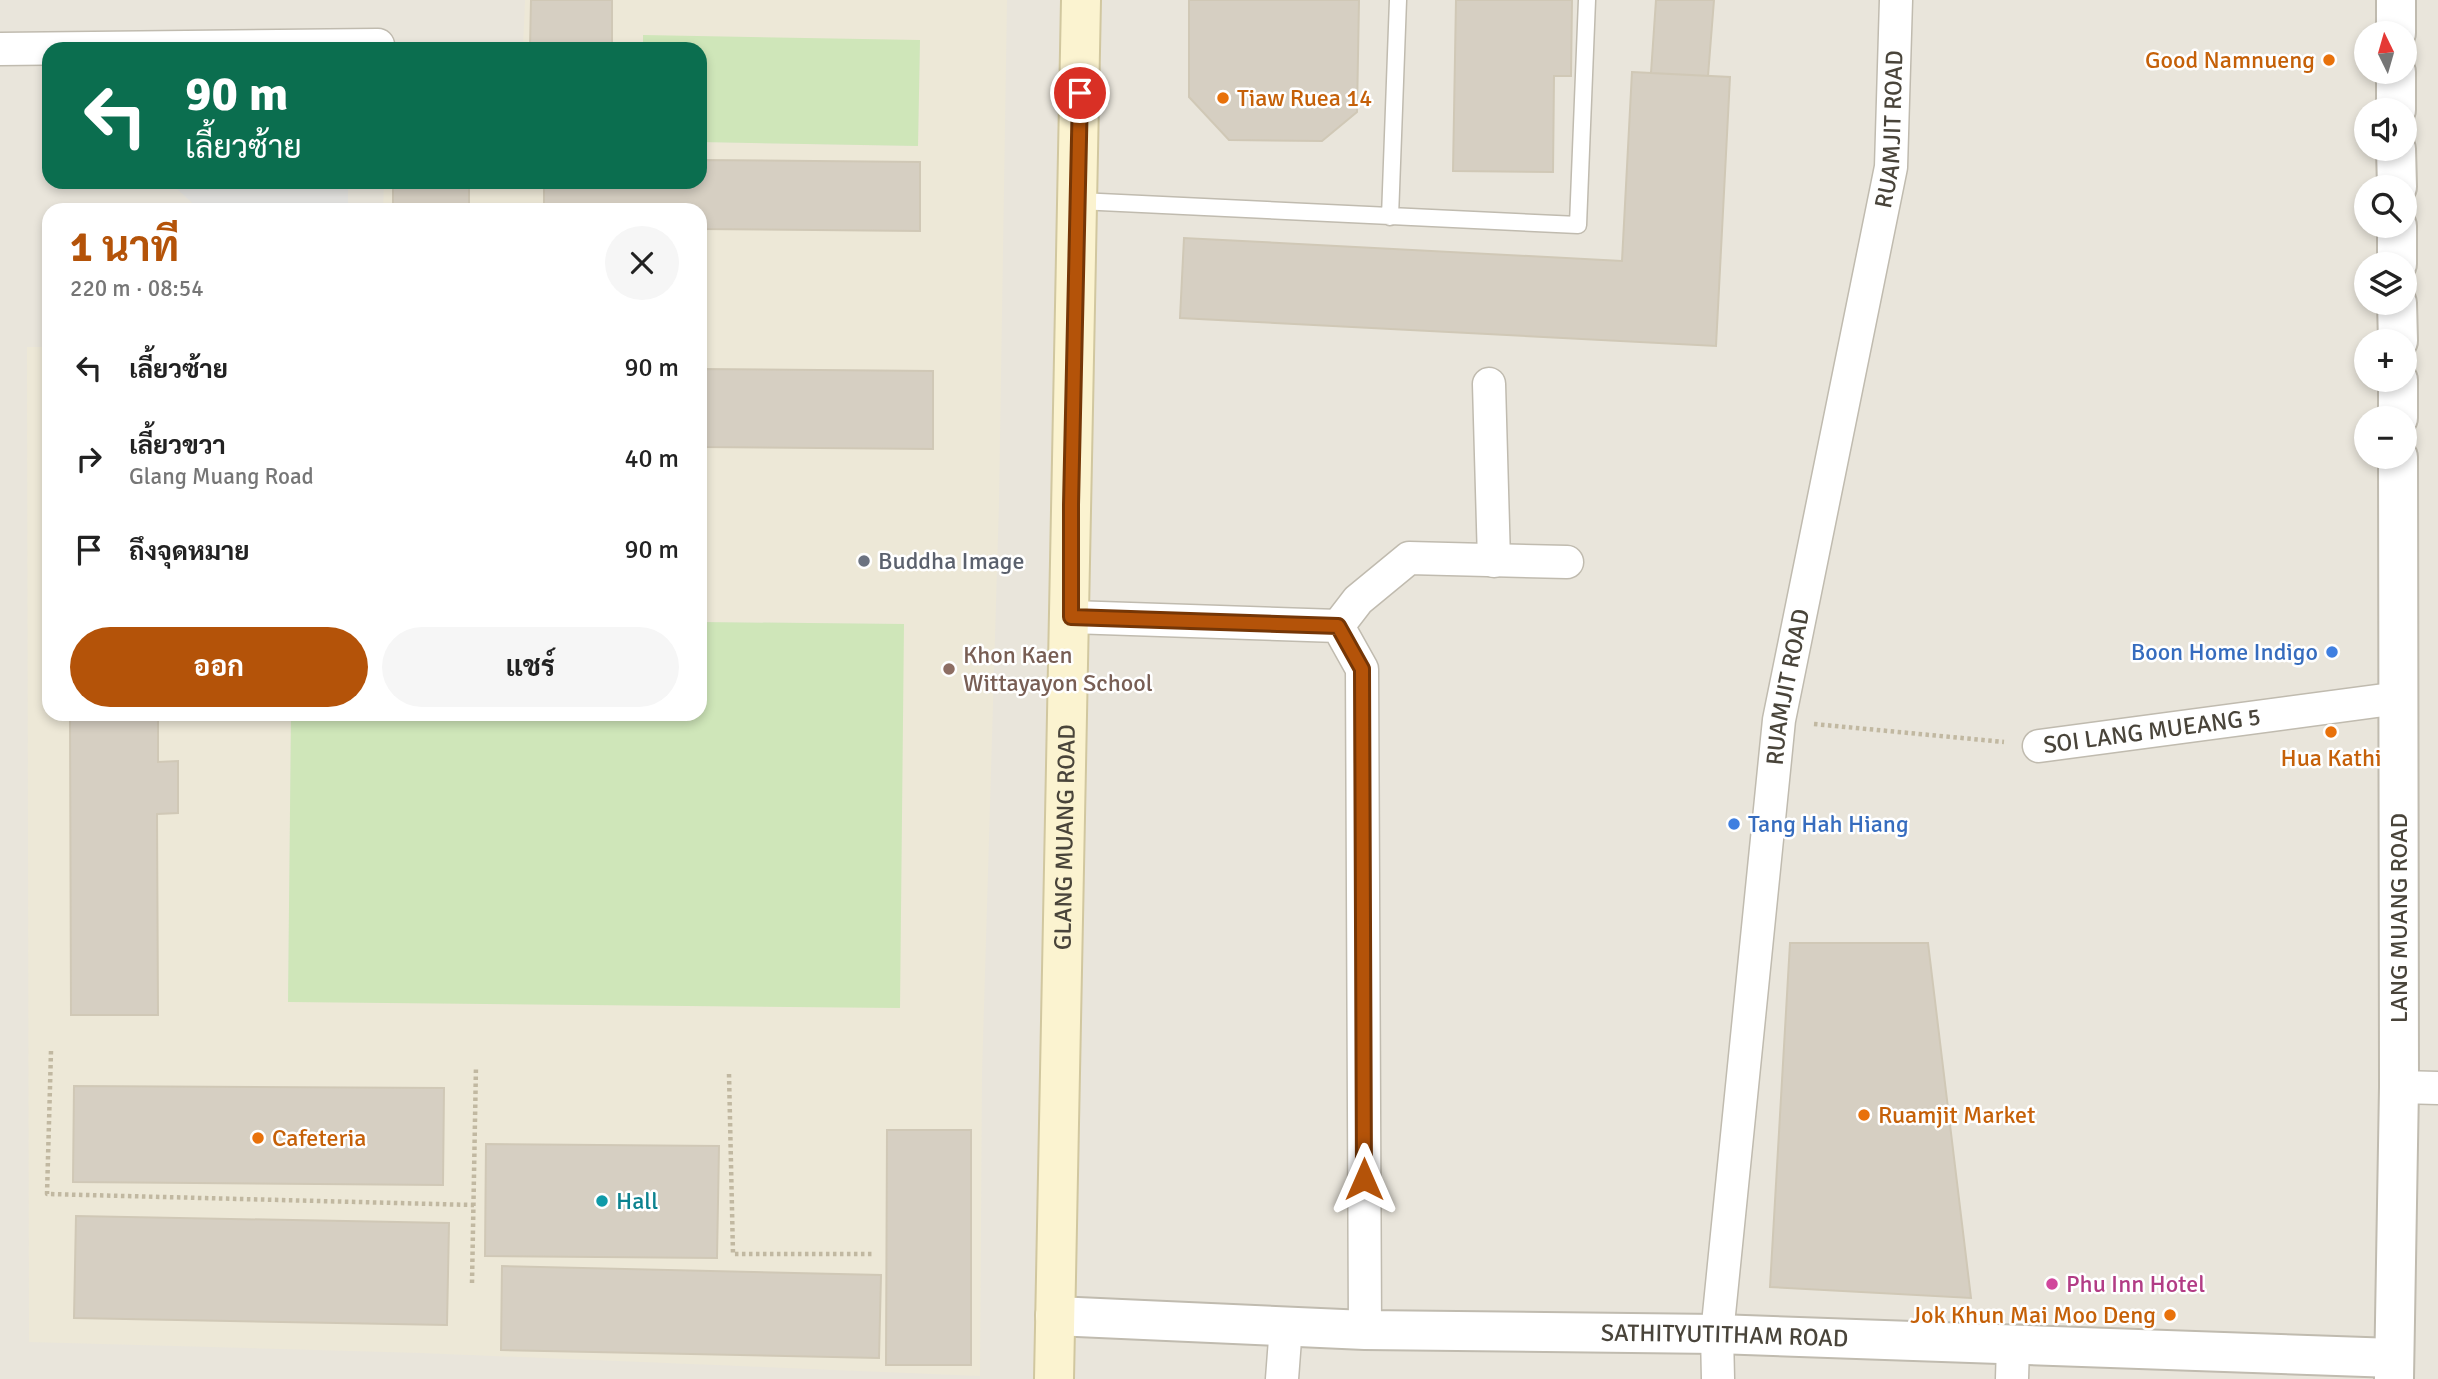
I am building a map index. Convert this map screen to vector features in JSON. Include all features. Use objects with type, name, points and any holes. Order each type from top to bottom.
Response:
[{"type":"main road","name":"GLANG MUANG ROAD","points":[[1054,1379],[1081,0]]},
{"type":"street","name":"RUAMJIT ROAD","points":[[1718,1379],[1717,1334],[1779,720],[1891,167],[1896,0]]},
{"type":"street","points":[[2396,0],[2396,21]]},
{"type":"street","points":[[0,49],[42,49]]},
{"type":"street","points":[[1489,384],[1494,561]]},
{"type":"street","name":"LANG MUANG ROAD","points":[[2394,1369],[2399,1087],[2398,469]]},
{"type":"street","points":[[1338,626],[1358,600],[1409,558],[1567,562]]},
{"type":"street","points":[[1071,617],[1338,626]]},
{"type":"street","points":[[1338,626],[1362,669],[1365,1329]]},
{"type":"street","name":"SOI LANG MUEANG 5","points":[[2039,746],[2399,698]]},
{"type":"street","points":[[2399,1087],[2438,1088]]},
{"type":"street","name":"SATHITYUTITHAM ROAD","points":[[1055,1316],[1365,1329],[1717,1334],[2013,1362],[2394,1369]]},
{"type":"street","points":[[1282,1379],[1286,1326]]},
{"type":"lane","points":[[1390,217],[1398,0]]},
{"type":"lane","points":[[1079,201],[1578,225],[1587,0]]},
{"type":"path","name":"SOI LANG MUEANG 5","points":[[1779,720],[2039,746]]},
{"type":"path","points":[[51,1051],[47,1194],[474,1205]]},
{"type":"path","points":[[472,1283],[476,1066]]},
{"type":"path","points":[[729,1074],[733,1254],[872,1254]]},
{"type":"shaded area","points":[[0,0],[2438,0],[2438,1379],[0,1379]]},
{"type":"shaded area","name":"Khon Kaen Wittayayon School","points":[[525,0],[1007,0],[999,502],[982,1074],[980,1376],[421,1353],[29,1342],[27,347],[42,347],[42,721],[291,721],[288,1002],[903,624],[707,622],[707,203],[383,203],[384,189],[707,189],[707,142],[918,146],[920,41],[643,36],[643,42],[523,42]]},
{"type":"shaded area","points":[[177,189],[348,189],[348,203],[192,203]]},
{"type":"green space","points":[[643,35],[920,40],[918,146],[707,142],[707,42],[643,42]]},
{"type":"green space","points":[[707,622],[904,624],[900,1008],[288,1002],[291,721],[707,721]]},
{"type":"building","points":[[531,0],[612,0],[612,42],[530,42]]},
{"type":"building","points":[[1189,0],[1359,0],[1357,112],[1322,141],[1229,140],[1189,97]]},
{"type":"building","points":[[1456,0],[1572,0],[1571,76],[1554,76],[1553,172],[1453,171]]},
{"type":"building","points":[[1656,0],[1714,0],[1708,76],[1651,73]]},
{"type":"building","points":[[1632,72],[1730,77],[1716,346],[1180,318],[1184,238],[1622,261]]},
{"type":"building","points":[[707,160],[920,162],[920,231],[707,229],[707,203],[544,203],[544,189],[707,189]]},
{"type":"building","points":[[393,189],[469,189],[469,203],[393,203]]},
{"type":"building","points":[[707,369],[933,371],[933,449],[707,447]]},
{"type":"building","points":[[70,721],[158,721],[158,762],[178,761],[178,813],[157,814],[158,1015],[71,1015]]},
{"type":"building","name":"Ruamjit Market","points":[[1790,943],[1928,943],[1971,1298],[1770,1287]]},
{"type":"building","points":[[74,1086],[444,1088],[443,1185],[73,1182]]},
{"type":"building","points":[[887,1130],[971,1130],[971,1365],[886,1365]]},
{"type":"building","name":"Hall","points":[[486,1144],[719,1146],[717,1258],[485,1256]]},
{"type":"building","points":[[76,1216],[449,1223],[447,1325],[74,1318]]},
{"type":"building","points":[[502,1266],[881,1275],[879,1358],[501,1350]]},
{"type":"place","name":"Good Namnueng","points":[[2329,60]]},
{"type":"place","name":"Tiaw Ruea 14","points":[[1223,98]]},
{"type":"place","name":"Buddha Image","points":[[864,561]]},
{"type":"place","name":"Boon Home Indigo","points":[[2332,652]]},
{"type":"place","name":"Khon Kaen Wittayayon School","points":[[949,669]]},
{"type":"place","name":"Hua Kathi","points":[[2331,732]]},
{"type":"place","name":"Tang Hah Hiang","points":[[1734,824]]},
{"type":"place","name":"Ruamjit Market","points":[[1864,1115]]},
{"type":"place","name":"Cafeteria","points":[[258,1138]]},
{"type":"place","name":"Hall","points":[[602,1201]]},
{"type":"place","name":"Phu Inn Hotel","points":[[2052,1284]]},
{"type":"place","name":"Jok Khun Mai Moo Deng","points":[[2170,1315]]},
{"type":"route","points":[[1080,93],[1071,617],[1338,626],[1362,669],[1364,1179]]}]
